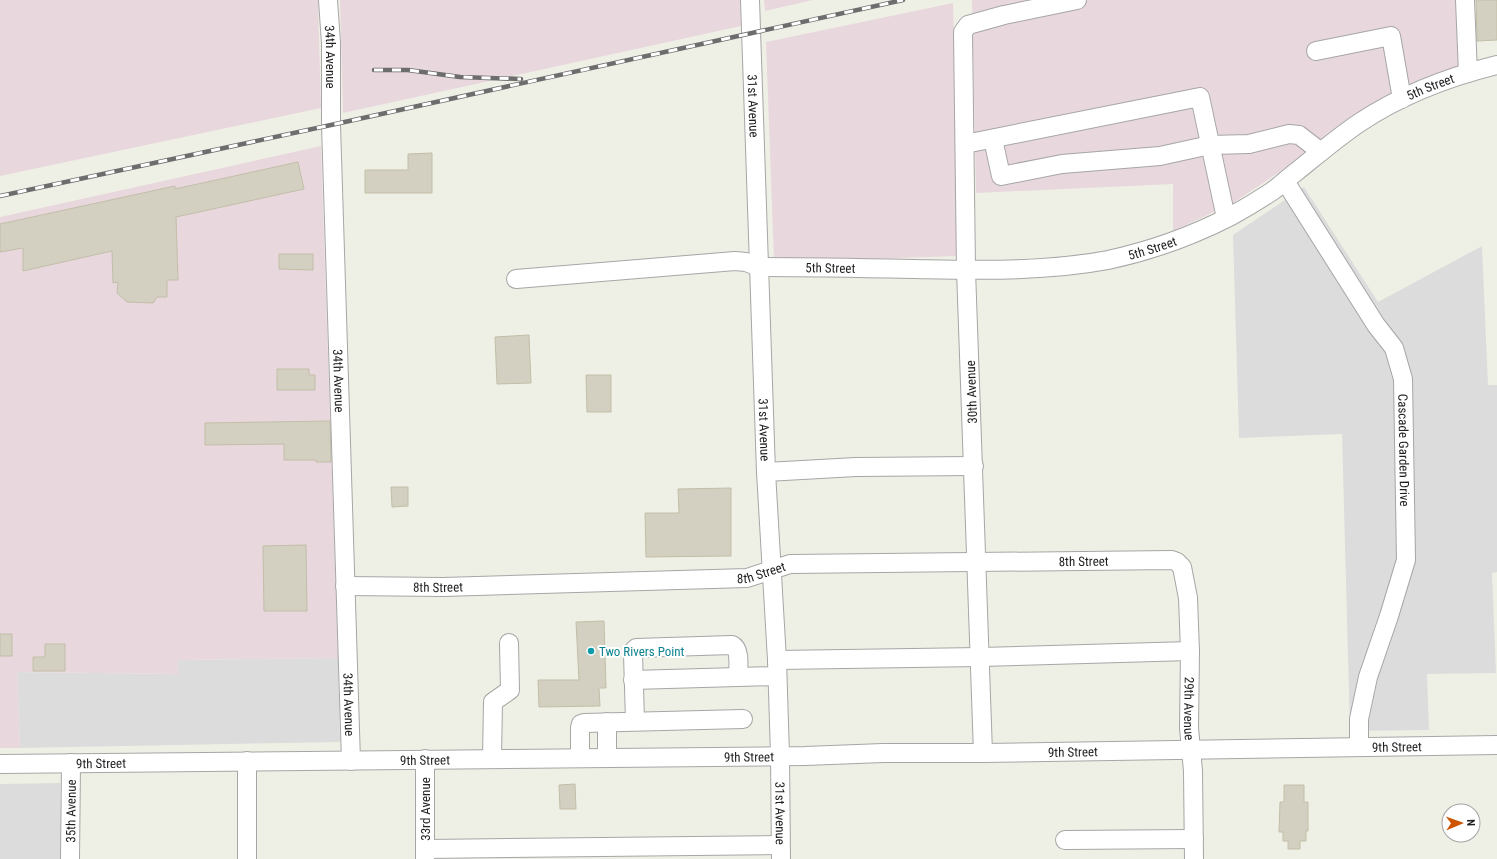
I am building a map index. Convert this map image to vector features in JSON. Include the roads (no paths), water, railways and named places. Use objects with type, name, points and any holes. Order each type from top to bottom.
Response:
[{"type":"street","name":"34th Avenue","points":[[328,0],[351,761]]},
{"type":"street","name":"31st Avenue","points":[[750,0],[766,472],[777,668],[781,852]]},
{"type":"street","name":"30th Avenue","points":[[983,753],[966,270],[963,32],[968,24],[1077,0]]},
{"type":"street","points":[[1465,0],[1468,72]]},
{"type":"street","points":[[1316,51],[1391,36],[1402,99]]},
{"type":"street","name":"5th Street","points":[[516,279],[735,261],[746,262],[760,267],[966,270],[1041,268],[1107,260],[1173,241],[1195,233],[1226,218],[1272,191],[1360,123],[1402,99],[1441,81],[1468,72],[1497,65]]},
{"type":"street","points":[[965,144],[1200,96],[1226,218]]},
{"type":"street","points":[[993,139],[1001,176],[1062,164],[1160,156],[1210,145],[1249,144],[1289,134],[1299,135],[1321,152]]},
{"type":"street","name":"Cascade Garden Drive","points":[[1284,181],[1376,325],[1394,348],[1403,379],[1406,560],[1368,677],[1359,719],[1359,747]]},
{"type":"street","points":[[766,472],[856,467],[974,466]]},
{"type":"street","name":"8th Street","points":[[345,586],[443,587],[746,578],[790,564],[1161,559],[1177,562]]},
{"type":"street","name":"29th Avenue","points":[[1177,562],[1182,567],[1188,598],[1190,650],[1189,728],[1193,771],[1194,859]]},
{"type":"street","points":[[492,758],[493,702],[510,690],[510,643]]},
{"type":"street","points":[[635,721],[633,680],[634,650],[636,648],[732,645],[736,648],[738,677]]},
{"type":"street","points":[[633,680],[738,677],[777,668],[980,657],[1190,650]]},
{"type":"street","points":[[580,758],[580,728],[581,724],[584,723],[743,719]]},
{"type":"street","points":[[607,722],[607,757]]},
{"type":"street","name":"9th Street","points":[[0,764],[983,753],[1497,745]]},
{"type":"street","name":"33rd Avenue","points":[[425,759],[425,854]]},
{"type":"street","points":[[247,761],[247,859]]},
{"type":"street","name":"35th Avenue","points":[[70,859],[71,763]]},
{"type":"street","points":[[1065,840],[1194,839]]},
{"type":"street","points":[[425,854],[781,852]]},
{"type":"railway","points":[[0,196],[903,0]]},
{"type":"railway","points":[[374,70],[408,70],[460,77],[521,79]]},
{"type":"place","name":"Two Rivers Point","points":[[591,651]]}]
